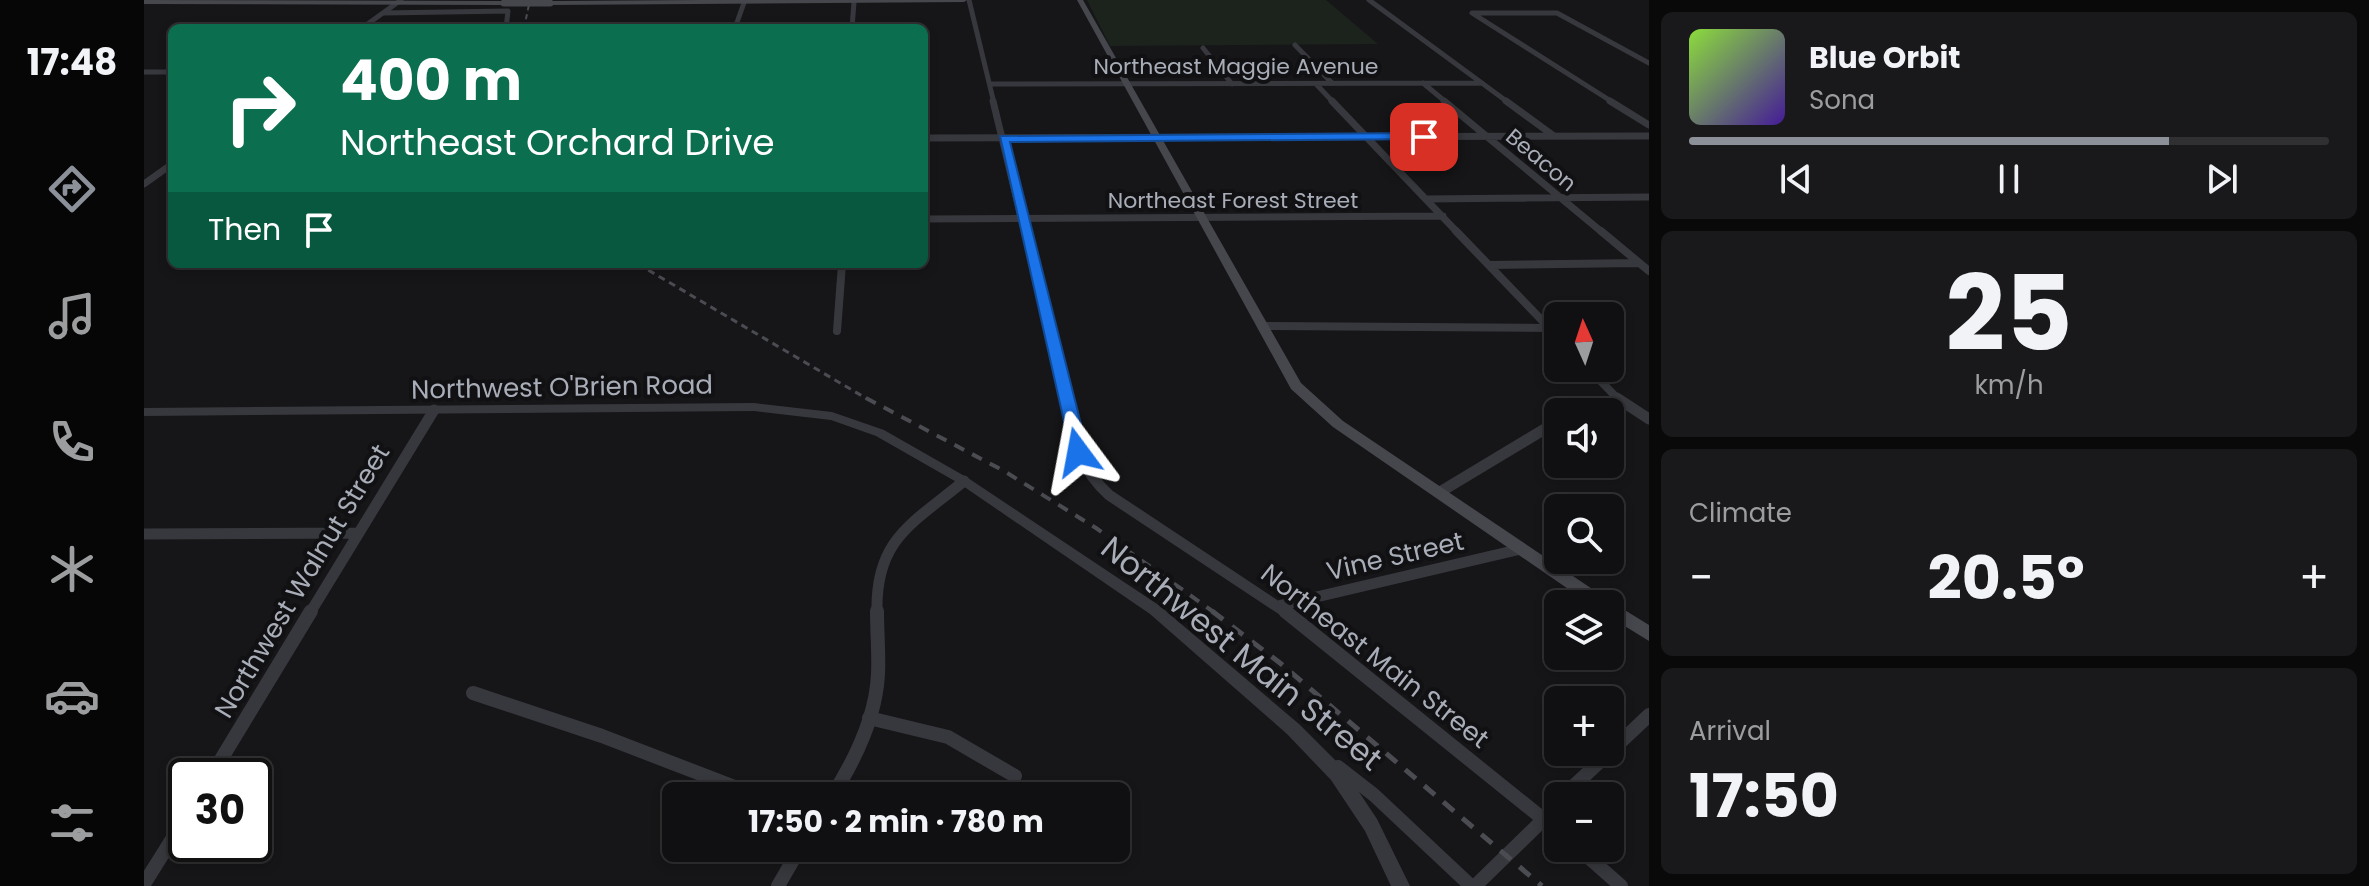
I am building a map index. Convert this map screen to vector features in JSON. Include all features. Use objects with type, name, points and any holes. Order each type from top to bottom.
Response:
[{"type":"main road","points":[[144,2],[966,0]]},
{"type":"main road","points":[[1080,0],[1296,386],[1313,405],[1582,590]]},
{"type":"main road","points":[[1624,617],[1649,634]]},
{"type":"street","name":"Northeast Main Street","points":[[966,0],[991,84],[1078,452],[1089,476],[1109,495],[1278,606],[1544,819]]},
{"type":"street","points":[[1369,0],[1554,136]]},
{"type":"street","points":[[368,24],[400,1]]},
{"type":"street","points":[[736,24],[745,1]]},
{"type":"street","points":[[852,24],[854,2]]},
{"type":"street","points":[[383,13],[508,11],[506,24]]},
{"type":"street","points":[[1649,63],[1557,13],[1472,13],[1649,125]]},
{"type":"street","points":[[1295,45],[1332,83]]},
{"type":"street","points":[[1203,48],[1232,84]]},
{"type":"street","points":[[144,72],[168,72]]},
{"type":"street","name":"Beacon","points":[[1423,83],[1649,271]]},
{"type":"street","name":"Northeast Maggie Avenue","points":[[991,84],[1482,83]]},
{"type":"street","points":[[1316,84],[1544,323]]},
{"type":"street","points":[[928,138],[1649,136]]},
{"type":"street","points":[[144,184],[168,167]]},
{"type":"street","points":[[1426,199],[1649,197]]},
{"type":"street","name":"Northeast Forest Street","points":[[928,219],[1443,216]]},
{"type":"street","points":[[1490,265],[1638,263]]},
{"type":"street","points":[[837,331],[842,268]]},
{"type":"street","points":[[1264,326],[1544,328]]},
{"type":"street","points":[[1602,382],[1617,398]]},
{"type":"street","points":[[1624,405],[1649,419]]},
{"type":"street","name":"Northwest O'Brien Road","points":[[144,412],[722,407],[796,410],[832,416],[880,433],[964,481]]},
{"type":"street","name":"Northwest Walnut Street","points":[[222,758],[434,410]]},
{"type":"street","points":[[1440,492],[1544,429]]},
{"type":"street","points":[[839,782],[869,718],[877,689],[877,612],[882,560],[894,542],[964,481]]},
{"type":"street","name":"Northwest Main Street","points":[[964,481],[1155,610],[1316,751],[1374,795],[1473,886]]},
{"type":"street","points":[[144,534],[358,533]]},
{"type":"street","name":"Vine Street","points":[[1278,606],[1521,549]]},
{"type":"street","points":[[473,693],[602,736],[722,782]]},
{"type":"street","points":[[1624,739],[1649,715]]},
{"type":"street","points":[[869,718],[948,737],[1015,776]]},
{"type":"street","points":[[1316,751],[1360,806],[1401,886]]},
{"type":"street","points":[[1578,782],[1595,766]]},
{"type":"street","points":[[1473,886],[1544,819]]},
{"type":"street","points":[[144,884],[168,846]]},
{"type":"street","points":[[778,886],[792,862]]},
{"type":"street","points":[[1594,862],[1621,886]]},
{"type":"shaded area","points":[[1087,0],[1326,0],[1378,44],[1110,46]]},
{"type":"railway","points":[[525,24],[530,0]]},
{"type":"railway","points":[[645,268],[869,400]]},
{"type":"railway","points":[[866,398],[1004,471],[1096,528],[1215,613]]},
{"type":"railway","points":[[1212,611],[1280,663],[1542,886]]},
{"type":"route","points":[[1078,452],[1004,138],[1424,137]]}]
